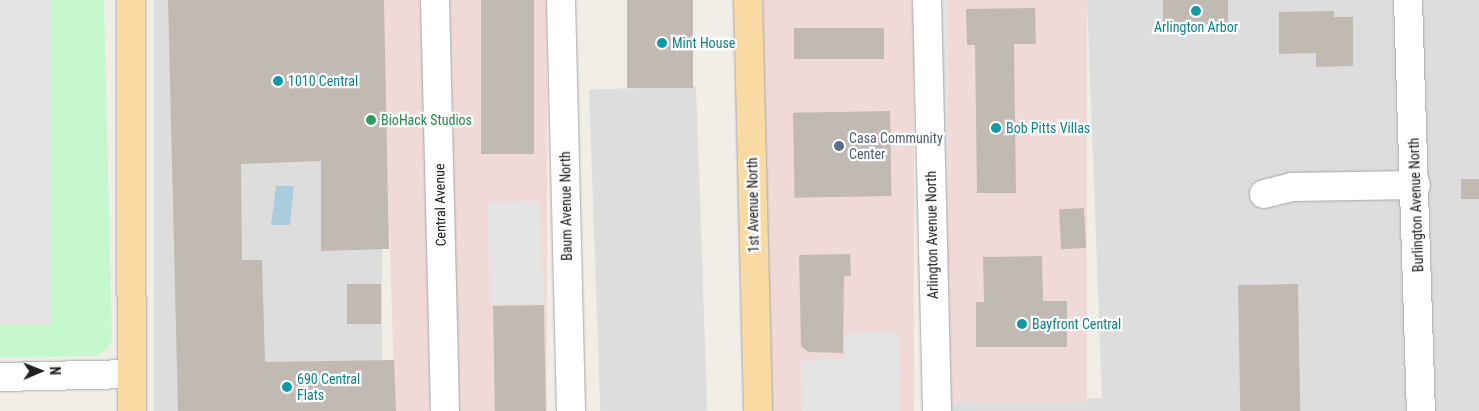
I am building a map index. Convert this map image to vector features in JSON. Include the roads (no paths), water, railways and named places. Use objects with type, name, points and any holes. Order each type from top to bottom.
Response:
[{"type":"main road","points":[[131,0],[132,411]]},
{"type":"main road","name":"1st Avenue North","points":[[748,0],[758,411]]},
{"type":"street","name":"Central Avenue","points":[[435,0],[445,411]]},
{"type":"street","name":"Baum Avenue North","points":[[561,0],[571,411]]},
{"type":"street","name":"Arlington Avenue North","points":[[927,0],[937,411]]},
{"type":"street","name":"Burlington Avenue North","points":[[1408,0],[1416,185],[1421,411]]},
{"type":"street","points":[[1264,194],[1292,187],[1416,185]]},
{"type":"street","points":[[0,377],[131,374]]},
{"type":"water","points":[[276,186],[294,186],[290,225],[271,225]]},
{"type":"place","name":"Arlington Arbor","points":[[1196,11]]},
{"type":"place","name":"Mint House","points":[[662,43]]},
{"type":"place","name":"1010 Central","points":[[278,81]]},
{"type":"place","name":"BioHack Studios","points":[[371,120]]},
{"type":"place","name":"Bob Pitts Villas","points":[[996,128]]},
{"type":"place","name":"Casa Community Center","points":[[839,146]]},
{"type":"place","name":"Bayfront Central","points":[[1022,324]]},
{"type":"place","name":"690 Central Flats","points":[[287,387]]}]
